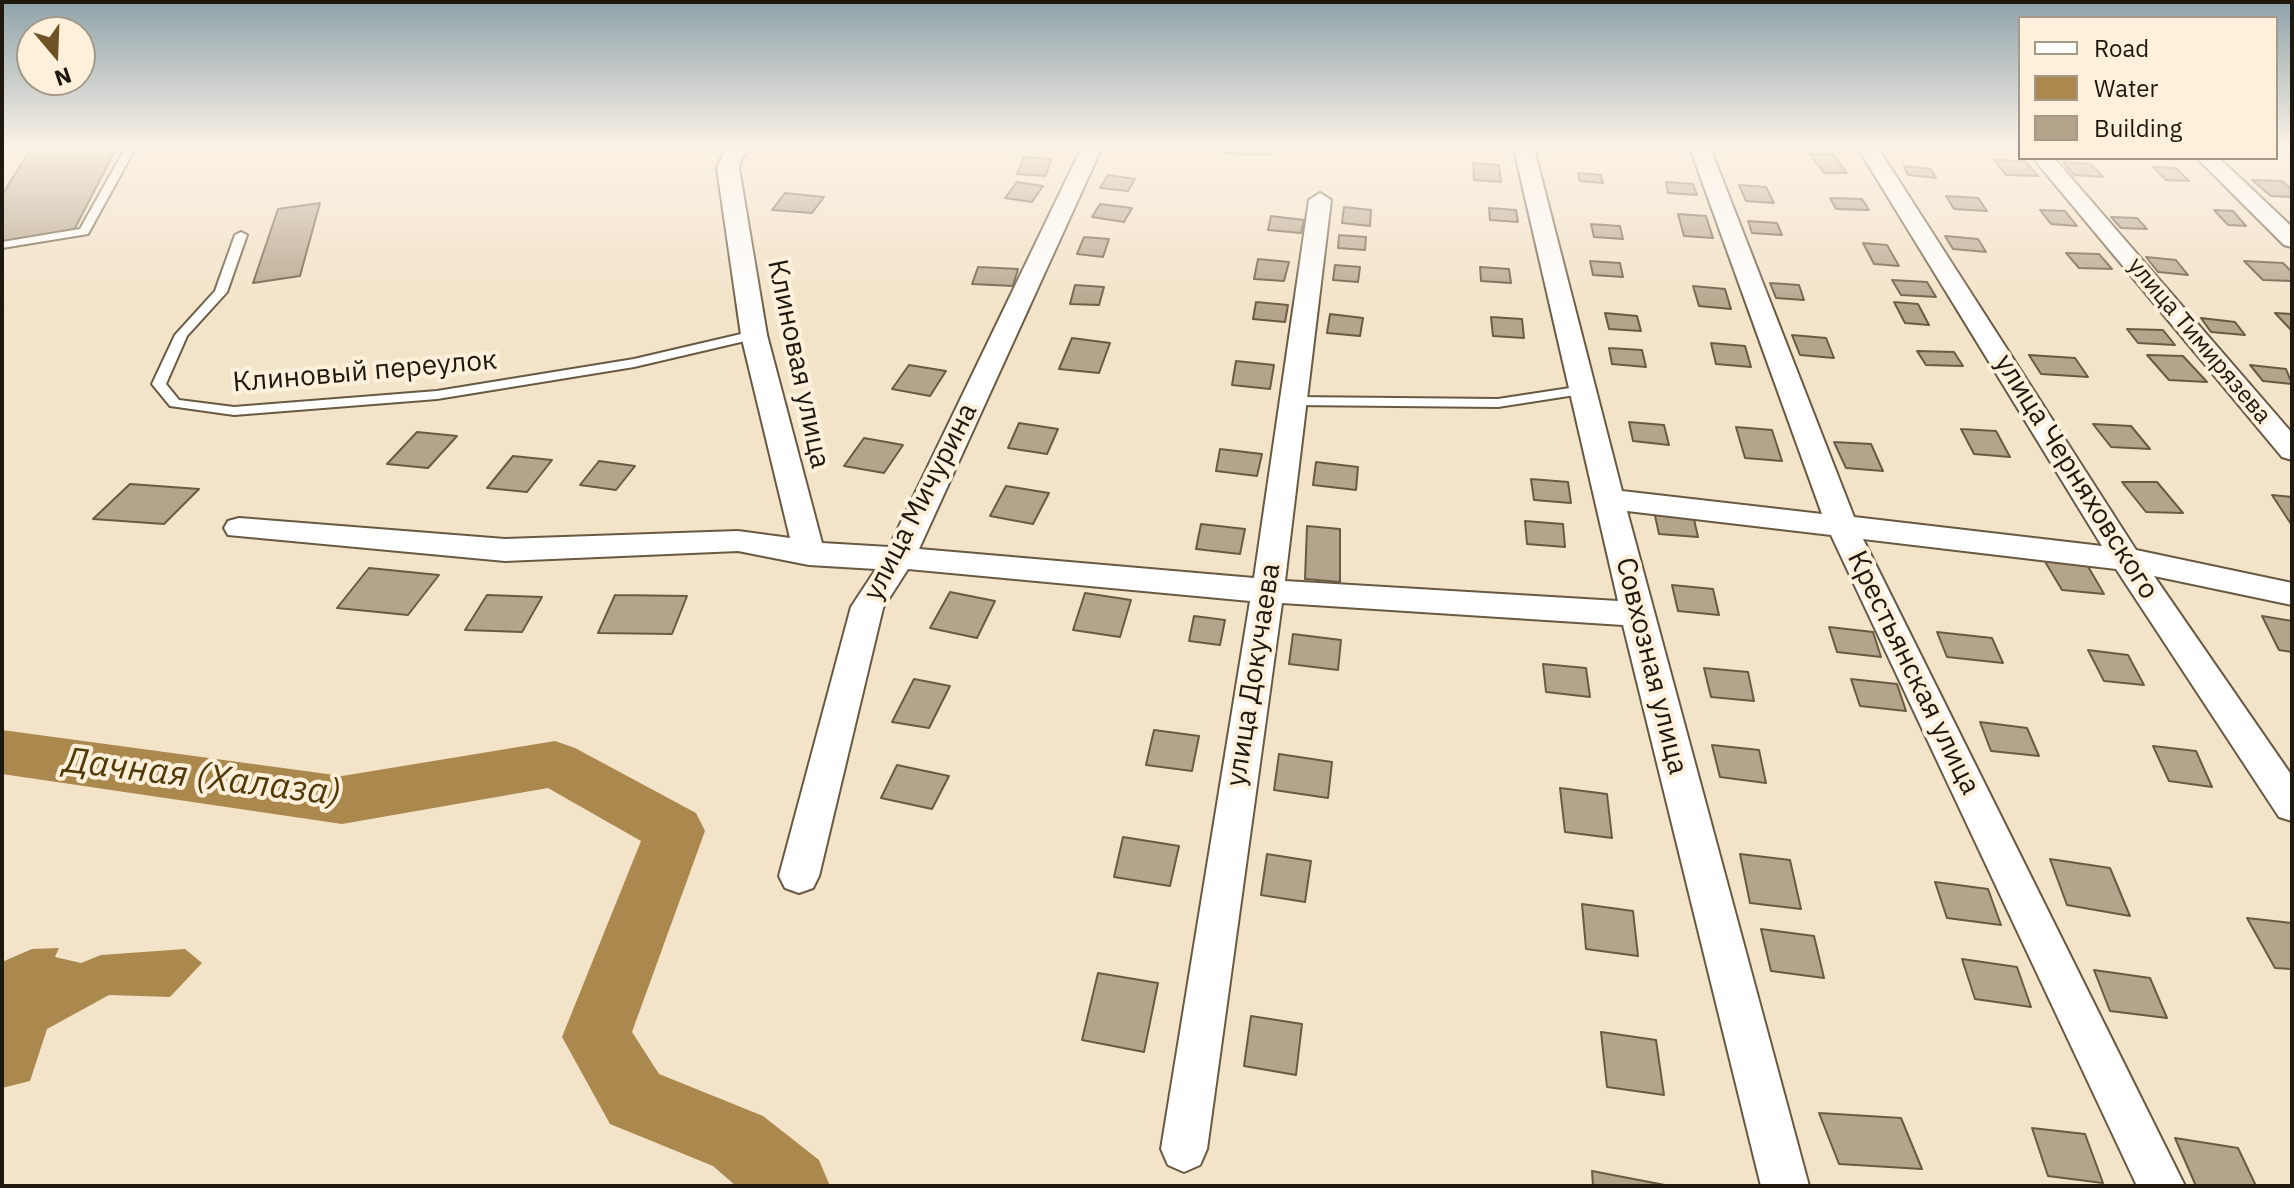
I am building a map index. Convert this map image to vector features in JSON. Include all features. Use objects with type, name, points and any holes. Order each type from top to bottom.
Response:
[{"type":"street","name":"Клиновая улица","points":[[733,200],[754,335],[809,554]]},
{"type":"street","name":"улица Мичурина","points":[[799,876],[859,629],[875,591],[899,558],[1067,200]]},
{"type":"street","name":"улица Докучаева","points":[[1184,1149],[1268,591],[1320,200]]},
{"type":"street","name":"Совхозная улица","points":[[1537,200],[1637,614],[1785,1186]]},
{"type":"street","name":"Крестьянская улица","points":[[1720,200],[1842,526],[2161,1186]]},
{"type":"street","name":"улица Черняховского","points":[[1901,200],[2126,559],[2292,806]]},
{"type":"street","name":"улица Тимирязева","points":[[2079,200],[2292,451]]},
{"type":"street","points":[[2251,200],[2292,240]]},
{"type":"street","points":[[1609,499],[2126,559],[2292,594]]},
{"type":"street","points":[[239,528],[505,550],[738,541],[809,554],[899,558],[1268,591],[1637,614]]},
{"type":"lane","points":[[2,245],[84,232],[101,200]]},
{"type":"lane","name":"Клиновый переулок","points":[[241,235],[221,292],[181,335],[159,384],[175,403],[234,411],[437,395],[634,363],[754,335]]},
{"type":"lane","points":[[1293,401],[1498,403],[1583,390]]},
{"type":"water","points":[[59,948],[55,957],[81,963],[101,955],[185,949],[202,963],[170,997],[109,995],[47,1029],[30,1081],[2,1088],[2,962],[32,949]]},
{"type":"building","points":[[2,200],[89,200],[73,232],[2,242]]},
{"type":"building","points":[[779,200],[821,200],[812,213],[772,210]]},
{"type":"building","points":[[1773,200],[1774,203],[1746,201]]},
{"type":"building","points":[[1831,200],[1863,200],[1869,210],[1836,209]]},
{"type":"building","points":[[1949,200],[1980,200],[1987,211],[1954,209]]},
{"type":"building","points":[[320,203],[300,276],[253,283],[278,209]]},
{"type":"building","points":[[1100,204],[1132,208],[1124,222],[1092,217]]},
{"type":"building","points":[[1344,207],[1371,210],[1370,226],[1342,223]]},
{"type":"building","points":[[1489,208],[1516,210],[1518,222],[1490,220]]},
{"type":"building","points":[[2040,210],[2065,211],[2077,226],[2051,224]]},
{"type":"building","points":[[2214,210],[2233,211],[2246,226],[2228,225]]},
{"type":"building","points":[[1678,214],[1706,216],[1713,238],[1684,236]]},
{"type":"building","points":[[1271,216],[1304,220],[1301,233],[1268,230]]},
{"type":"building","points":[[2111,217],[2137,218],[2147,229],[2121,228]]},
{"type":"building","points":[[1748,221],[1777,223],[1782,235],[1752,233]]},
{"type":"building","points":[[1591,224],[1620,226],[1623,239],[1594,237]]},
{"type":"building","points":[[1339,235],[1366,237],[1365,250],[1338,248]]},
{"type":"building","points":[[1945,236],[1978,239],[1986,252],[1953,249]]},
{"type":"building","points":[[1084,237],[1109,239],[1103,257],[1077,254]]},
{"type":"building","points":[[1863,243],[1887,245],[1899,266],[1874,264]]},
{"type":"building","points":[[2066,253],[2099,254],[2112,269],[2079,268]]},
{"type":"building","points":[[2146,257],[2176,260],[2188,275],[2158,272]]},
{"type":"building","points":[[1258,259],[1289,262],[1284,281],[1254,279]]},
{"type":"building","points":[[1590,261],[1620,263],[1623,277],[1593,275]]},
{"type":"building","points":[[2244,261],[2283,263],[2292,272],[2292,281],[2263,280]]},
{"type":"building","points":[[1335,265],[1360,267],[1358,282],[1333,280]]},
{"type":"building","points":[[978,267],[1018,269],[1013,286],[972,284]]},
{"type":"building","points":[[1480,267],[1509,269],[1511,283],[1481,281]]},
{"type":"building","points":[[1892,280],[1927,282],[1936,297],[1901,295]]},
{"type":"building","points":[[1770,283],[1799,285],[1804,300],[1776,298]]},
{"type":"building","points":[[1075,285],[1104,287],[1099,305],[1070,304]]},
{"type":"building","points":[[1693,286],[1725,289],[1731,309],[1699,306]]},
{"type":"building","points":[[1256,302],[1288,305],[1285,322],[1253,319]]},
{"type":"building","points":[[1894,302],[1918,304],[1929,325],[1905,323]]},
{"type":"building","points":[[1605,313],[1637,316],[1641,331],[1609,329]]},
{"type":"building","points":[[2275,313],[2292,314],[2292,331]]},
{"type":"building","points":[[1330,314],[1363,318],[1360,336],[1327,333]]},
{"type":"building","points":[[1491,317],[1522,319],[1524,338],[1493,336]]},
{"type":"building","points":[[2201,318],[2235,322],[2245,335],[2211,332]]},
{"type":"building","points":[[2127,329],[2163,330],[2175,345],[2138,343]]},
{"type":"building","points":[[1792,335],[1826,338],[1834,358],[1800,355]]},
{"type":"building","points":[[1072,338],[1110,343],[1099,373],[1059,369]]},
{"type":"building","points":[[1711,343],[1745,346],[1751,367],[1716,364]]},
{"type":"building","points":[[1609,348],[1642,350],[1646,367],[1612,364]]},
{"type":"building","points":[[1917,351],[1954,352],[1963,366],[1926,365]]},
{"type":"building","points":[[2029,355],[2075,358],[2088,377],[2041,374]]},
{"type":"building","points":[[2147,355],[2183,356],[2207,382],[2169,380]]},
{"type":"building","points":[[1236,361],[1274,365],[1270,389],[1232,385]]},
{"type":"building","points":[[909,365],[946,371],[930,396],[892,389]]},
{"type":"building","points":[[2250,365],[2286,369],[2292,384],[2263,381]]},
{"type":"building","points":[[1629,422],[1664,425],[1669,445],[1633,441]]},
{"type":"building","points":[[1019,423],[1058,429],[1047,454],[1008,448]]},
{"type":"building","points":[[2093,424],[2131,426],[2150,449],[2111,447]]},
{"type":"building","points":[[1736,427],[1772,430],[1782,461],[1745,458]]},
{"type":"building","points":[[1961,429],[1996,431],[2010,457],[1974,454]]},
{"type":"building","points":[[417,432],[457,436],[428,468],[387,464]]},
{"type":"building","points":[[864,438],[903,445],[884,473],[844,466]]},
{"type":"building","points":[[1834,442],[1871,444],[1883,471],[1846,468]]},
{"type":"building","points":[[1220,449],[1262,454],[1257,476],[1216,471]]},
{"type":"building","points":[[513,456],[552,460],[527,492],[487,488]]},
{"type":"building","points":[[599,461],[635,466],[616,490],[580,485]]},
{"type":"building","points":[[1316,462],[1358,467],[1356,490],[1313,485]]},
{"type":"building","points":[[1531,479],[1568,482],[1571,503],[1534,500]]},
{"type":"building","points":[[2122,482],[2157,482],[2183,513],[2146,512]]},
{"type":"building","points":[[130,484],[199,489],[164,524],[93,519]]},
{"type":"building","points":[[1006,486],[1049,493],[1033,524],[990,516]]},
{"type":"building","points":[[2272,495],[2292,497],[2292,524],[2291,524]]},
{"type":"building","points":[[1654,511],[1693,515],[1698,537],[1659,534]]},
{"type":"building","points":[[1525,521],[1563,524],[1565,547],[1527,544]]},
{"type":"building","points":[[1201,524],[1245,529],[1240,554],[1196,549]]},
{"type":"building","points":[[1307,526],[1340,529],[1340,582],[1305,579]]},
{"type":"building","points":[[2044,560],[2086,563],[2104,594],[2062,590]]},
{"type":"building","points":[[369,568],[439,575],[408,615],[337,608]]},
{"type":"building","points":[[1672,585],[1713,589],[1719,615],[1678,611]]},
{"type":"building","points":[[950,592],[995,601],[977,638],[930,628]]},
{"type":"building","points":[[1085,593],[1131,600],[1120,637],[1073,630]]},
{"type":"building","points":[[487,595],[542,597],[522,632],[465,630]]},
{"type":"building","points":[[615,595],[687,596],[672,634],[598,633]]},
{"type":"building","points":[[1194,616],[1225,620],[1220,645],[1189,641]]},
{"type":"building","points":[[2262,616],[2292,621],[2292,652],[2279,650]]},
{"type":"building","points":[[1829,627],[1873,632],[1881,657],[1837,652]]},
{"type":"building","points":[[1937,632],[1992,638],[2003,663],[1947,657]]},
{"type":"building","points":[[1293,634],[1341,640],[1338,670],[1289,664]]},
{"type":"building","points":[[2088,650],[2128,655],[2144,685],[2104,681]]},
{"type":"building","points":[[1543,664],[1586,668],[1590,697],[1546,692]]},
{"type":"building","points":[[1704,668],[1748,672],[1754,701],[1711,697]]},
{"type":"building","points":[[914,679],[950,686],[929,728],[892,722]]},
{"type":"building","points":[[1851,679],[1897,684],[1906,711],[1860,706]]},
{"type":"building","points":[[1980,722],[2027,728],[2039,756],[1991,751]]},
{"type":"building","points":[[1154,730],[1199,736],[1192,771],[1146,765]]},
{"type":"building","points":[[1712,745],[1759,750],[1766,783],[1720,777]]},
{"type":"building","points":[[2153,746],[2196,751],[2212,787],[2169,781]]},
{"type":"building","points":[[1279,754],[1332,762],[1328,798],[1274,790]]},
{"type":"building","points":[[897,765],[949,776],[932,809],[881,798]]},
{"type":"building","points":[[1560,788],[1607,794],[1612,838],[1565,832]]},
{"type":"building","points":[[1123,837],[1179,846],[1170,886],[1114,877]]},
{"type":"building","points":[[1267,854],[1311,861],[1305,902],[1261,895]]},
{"type":"building","points":[[1740,854],[1790,860],[1801,909],[1750,903]]},
{"type":"building","points":[[2050,859],[2110,868],[2130,916],[2067,905]]},
{"type":"building","points":[[1935,882],[1988,889],[2001,925],[1947,918]]},
{"type":"building","points":[[1582,904],[1633,911],[1638,956],[1586,949]]},
{"type":"building","points":[[2247,918],[2292,923],[2292,969],[2275,968]]},
{"type":"building","points":[[1761,929],[1814,936],[1824,978],[1771,971]]},
{"type":"building","points":[[1962,959],[2017,967],[2031,1007],[1975,999]]},
{"type":"building","points":[[2094,970],[2150,978],[2167,1018],[2110,1011]]},
{"type":"building","points":[[1098,973],[1158,983],[1144,1052],[1082,1040]]},
{"type":"building","points":[[1251,1016],[1302,1024],[1296,1075],[1244,1066]]},
{"type":"building","points":[[1601,1032],[1656,1040],[1664,1095],[1607,1087]]},
{"type":"building","points":[[1819,1113],[1901,1118],[1922,1169],[1839,1164]]},
{"type":"building","points":[[2032,1128],[2085,1134],[2103,1183],[2048,1176]]},
{"type":"building","points":[[2175,1138],[2238,1148],[2256,1186],[2196,1186]]},
{"type":"building","points":[[1592,1171],[1670,1186],[1593,1186]]},
{"type":"waterway","name":"Дачная (Халаза)","points":[[2,752],[342,800],[555,764],[675,831],[596,1037],[635,1099],[738,1141],[793,1186]]}]
